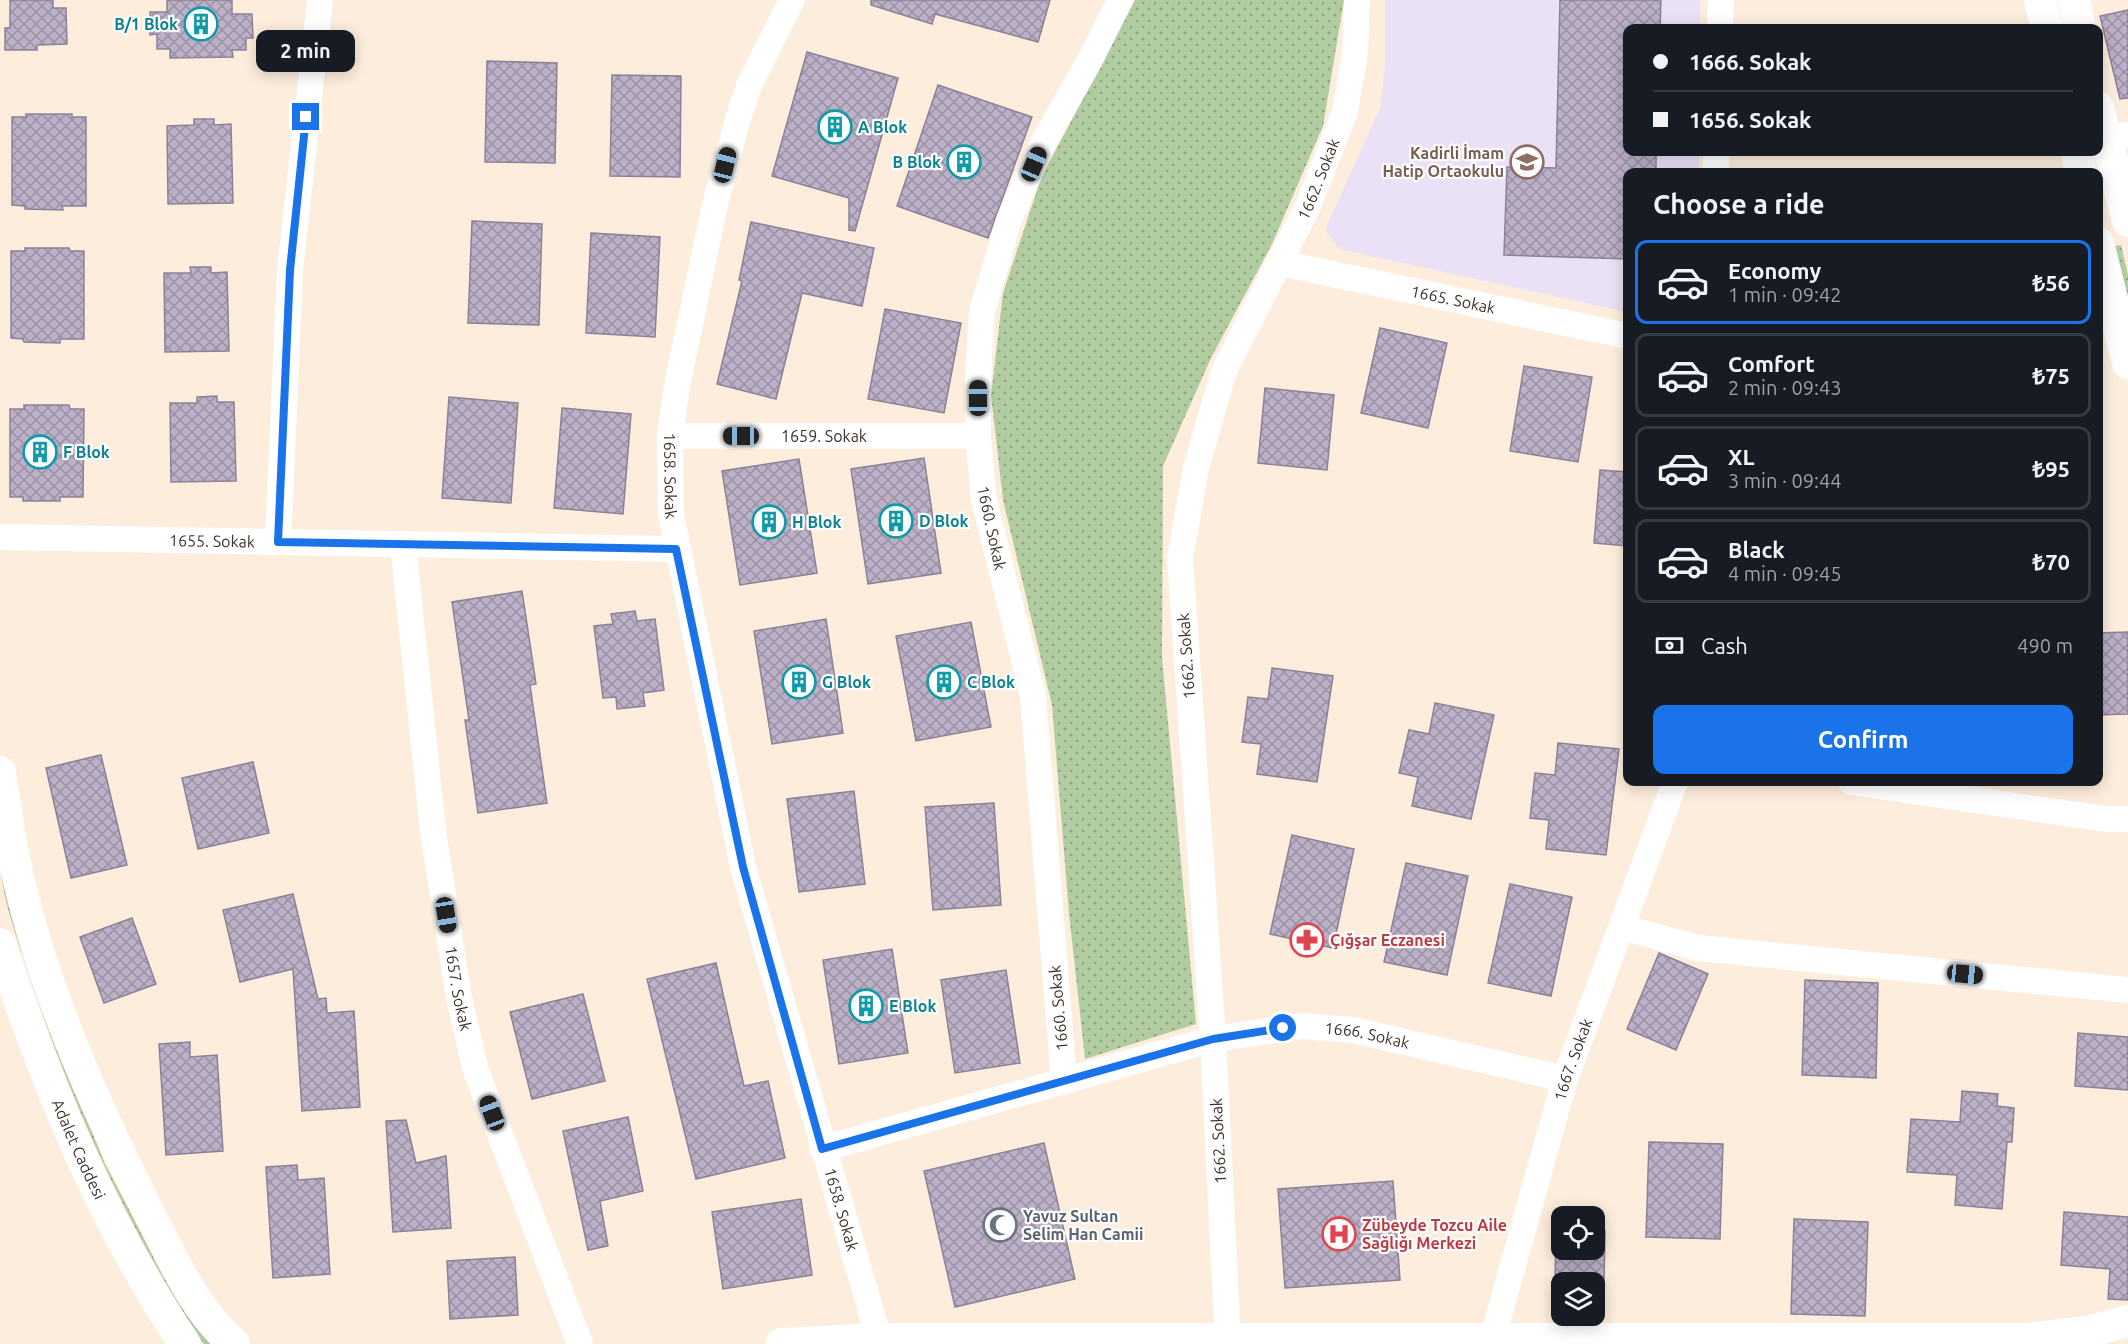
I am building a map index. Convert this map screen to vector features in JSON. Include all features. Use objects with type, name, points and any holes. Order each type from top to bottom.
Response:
[{"type":"street","points":[[278,542],[290,270],[320,0]]},
{"type":"street","name":"1658. Sokak","points":[[792,0],[750,83],[736,122],[714,209],[680,368],[670,436],[671,514],[676,549],[743,867],[822,1149],[879,1339]]},
{"type":"street","name":"1660. Sokak","points":[[1064,1081],[1033,696],[984,501],[978,436],[978,378],[982,312],[1010,220],[1042,145],[1090,60],[1120,0]]},
{"type":"street","name":"1662. Sokak","points":[[1227,1341],[1213,1039],[1180,558],[1196,468],[1224,371],[1307,208],[1346,111],[1355,53],[1357,0]]},
{"type":"street","points":[[1720,24],[1721,0]]},
{"type":"street","points":[[2040,0],[2046,24]]},
{"type":"street","points":[[2074,0],[2079,24]]},
{"type":"street","points":[[2103,116],[2117,137],[2128,221]]},
{"type":"street","name":"1665. Sokak","points":[[1280,263],[1623,335]]},
{"type":"street","points":[[2103,263],[2128,363]]},
{"type":"street","name":"1659. Sokak","points":[[670,436],[978,436]]},
{"type":"street","name":"1655. Sokak","points":[[0,537],[676,549]]},
{"type":"street","name":"1657. Sokak","points":[[403,544],[434,831],[459,998],[476,1071],[580,1344]]},
{"type":"street","points":[[0,772],[17,870],[35,936],[67,1028],[124,1163],[175,1263],[200,1305],[234,1344]]},
{"type":"street","name":"1667. Sokak","points":[[1491,1341],[1565,1079],[1674,786]]},
{"type":"street","points":[[1879,786],[2106,819],[2128,819]]},
{"type":"street","points":[[1622,927],[1698,948],[2128,990]]},
{"type":"street","name":"Adalet Caddesi","points":[[0,944],[61,1108],[102,1201],[162,1311],[185,1344]]},
{"type":"street","name":"1666. Sokak","points":[[822,1149],[1213,1039],[1302,1026],[1353,1030],[1565,1079]]},
{"type":"street","points":[[781,1344],[879,1339],[1491,1341],[2027,1339],[2087,1332],[2128,1321]]},
{"type":"shaded area","name":"Kadirli İmam Hatip Ortaokulu","points":[[1385,0],[1700,0],[1700,24],[1623,24],[1623,156],[1699,156],[1699,168],[1623,168],[1623,311],[1339,249],[1325,230],[1381,106],[1385,63]]},
{"type":"green space","points":[[1135,0],[1344,0],[1323,126],[1272,244],[1211,358],[1163,466],[1162,657],[1196,1024],[1085,1059],[1069,913],[1052,705],[1003,500],[991,395],[1003,293],[1041,178]]},
{"type":"green space","points":[[2121,245],[2128,275],[2128,301],[2115,246]]},
{"type":"green space","points":[[0,856],[54,1037],[105,1164],[160,1268],[211,1344],[204,1344],[200,1339],[173,1296],[124,1206],[81,1114],[44,1019],[14,928],[3,885]]},
{"type":"building","points":[[10,0],[53,0],[53,8],[66,8],[67,44],[37,45],[37,50],[5,50],[5,28],[10,28]]},
{"type":"building","name":"B/1 Blok","points":[[167,0],[232,0],[232,14],[252,14],[253,38],[246,38],[246,50],[232,50],[233,57],[170,58],[170,49],[157,49],[157,34],[150,35],[150,12],[167,12]]},
{"type":"building","points":[[871,0],[1050,0],[1038,42],[935,14],[932,24],[871,5]]},
{"type":"building","points":[[1560,0],[1661,0],[1660,24],[1623,24],[1623,156],[1656,156],[1656,168],[1623,168],[1623,259],[1504,255],[1507,167],[1556,168]]},
{"type":"building","points":[[2128,10],[2128,98],[2120,99],[2100,16]]},
{"type":"building","name":"A Blok","points":[[807,52],[898,78],[855,231],[849,230],[849,198],[772,176]]},
{"type":"building","points":[[487,61],[557,63],[555,163],[485,162]]},
{"type":"building","points":[[612,75],[681,76],[680,177],[610,176]]},
{"type":"building","name":"B Blok","points":[[938,85],[1032,117],[988,238],[897,206]]},
{"type":"building","points":[[26,114],[72,114],[72,117],[86,117],[86,206],[62,206],[63,210],[25,209],[25,206],[12,205],[12,117],[26,117]]},
{"type":"building","points":[[194,119],[214,119],[214,125],[231,124],[233,203],[168,204],[167,126],[194,125]]},
{"type":"building","points":[[472,221],[542,224],[539,325],[468,323]]},
{"type":"building","points":[[751,222],[874,248],[862,306],[802,293],[776,399],[717,384],[742,281],[739,280]]},
{"type":"building","points":[[591,233],[660,237],[655,337],[586,333]]},
{"type":"building","points":[[25,248],[69,248],[70,251],[84,251],[84,339],[60,339],[60,343],[24,342],[23,339],[11,338],[11,251],[25,251]]},
{"type":"building","points":[[190,267],[211,267],[211,273],[227,272],[229,351],[165,352],[164,273],[191,273]]},
{"type":"building","points":[[885,309],[961,323],[944,413],[868,399]]},
{"type":"building","points":[[1380,328],[1447,343],[1428,428],[1361,413]]},
{"type":"building","points":[[1524,366],[1592,377],[1578,462],[1510,451]]},
{"type":"building","points":[[1265,388],[1334,395],[1327,470],[1258,463]]},
{"type":"building","points":[[217,396],[217,402],[234,402],[236,481],[171,482],[170,403],[197,403],[197,397]]},
{"type":"building","points":[[449,397],[518,403],[511,503],[442,498]]},
{"type":"building","name":"F Blok","points":[[24,405],[69,405],[70,409],[84,409],[83,497],[60,497],[60,501],[23,501],[23,497],[10,497],[10,409],[24,409]]},
{"type":"building","points":[[562,408],[631,414],[623,514],[554,508]]},
{"type":"building","name":"D Blok","points":[[924,458],[941,573],[868,584],[851,469]]},
{"type":"building","name":"H Blok","points":[[799,459],[817,573],[740,585],[722,471]]},
{"type":"building","points":[[1600,470],[1623,472],[1623,546],[1594,543]]},
{"type":"building","points":[[522,591],[536,684],[530,685],[547,803],[478,813],[465,720],[469,720],[452,602]]},
{"type":"building","points":[[635,611],[637,621],[655,619],[664,690],[643,693],[645,706],[617,709],[616,697],[603,698],[594,626],[613,624],[611,614]]},
{"type":"building","name":"G Blok","points":[[826,619],[843,733],[772,744],[754,631]]},
{"type":"building","name":"C Blok","points":[[971,622],[991,727],[916,741],[896,636]]},
{"type":"building","points":[[2128,632],[2128,714],[2103,715],[2103,633]]},
{"type":"building","points":[[1272,668],[1333,676],[1317,782],[1257,774],[1261,744],[1242,742],[1248,697],[1268,699]]},
{"type":"building","points":[[1435,703],[1494,715],[1471,819],[1412,806],[1418,777],[1399,773],[1409,730],[1429,734]]},
{"type":"building","points":[[1558,743],[1619,749],[1606,855],[1546,849],[1549,820],[1530,818],[1535,773],[1555,775]]},
{"type":"building","points":[[101,755],[127,865],[71,878],[46,768]]},
{"type":"building","points":[[253,762],[269,833],[198,849],[182,778]]},
{"type":"building","points":[[854,791],[865,884],[799,892],[787,799]]},
{"type":"building","points":[[994,803],[1001,905],[933,910],[925,807]]},
{"type":"building","points":[[1292,835],[1354,849],[1333,948],[1270,934]]},
{"type":"building","points":[[1406,863],[1468,876],[1447,975],[1384,962]]},
{"type":"building","points":[[1510,884],[1572,897],[1551,996],[1488,983]]},
{"type":"building","points":[[293,894],[318,999],[326,998],[327,1013],[354,1011],[360,1107],[302,1111],[293,969],[240,982],[223,910]]},
{"type":"building","points":[[132,918],[156,984],[104,1003],[80,937]]},
{"type":"building","name":"E Blok","points":[[892,949],[908,1053],[839,1064],[823,960]]},
{"type":"building","points":[[1659,953],[1708,974],[1676,1050],[1627,1029]]},
{"type":"building","points":[[716,963],[744,1086],[768,1081],[785,1158],[696,1179],[647,979]]},
{"type":"building","points":[[1006,970],[1020,1063],[955,1073],[941,980]]},
{"type":"building","points":[[1805,980],[1878,983],[1876,1078],[1802,1075]]},
{"type":"building","points":[[583,994],[605,1081],[532,1099],[510,1012]]},
{"type":"building","points":[[2078,1033],[2128,1037],[2128,1090],[2075,1086]]},
{"type":"building","points":[[190,1042],[190,1057],[217,1055],[223,1151],[166,1155],[159,1044]]},
{"type":"building","points":[[1962,1091],[1998,1094],[1997,1106],[2014,1108],[2012,1142],[2007,1142],[2002,1209],[1955,1205],[1957,1175],[1907,1172],[1911,1119],[1960,1122]]},
{"type":"building","points":[[628,1117],[643,1191],[600,1201],[608,1246],[588,1250],[563,1131]]},
{"type":"building","points":[[406,1120],[416,1163],[446,1156],[451,1228],[393,1232],[386,1121]]},
{"type":"building","points":[[1649,1142],[1723,1144],[1720,1239],[1646,1237]]},
{"type":"building","name":"Yavuz Sultan Selim Han Camii","points":[[1044,1143],[1075,1279],[955,1307],[924,1171]]},
{"type":"building","points":[[297,1165],[298,1180],[324,1178],[330,1274],[273,1278],[266,1167]]},
{"type":"building","name":"Zübeyde Tozcu Aile Sağlığı Merkezi","points":[[1393,1181],[1400,1280],[1285,1288],[1278,1189]]},
{"type":"building","points":[[801,1199],[812,1275],[723,1289],[712,1212]]},
{"type":"building","points":[[2064,1212],[2128,1217],[2128,1300],[2108,1299],[2110,1269],[2061,1265]]},
{"type":"building","points":[[1794,1219],[1868,1222],[1865,1316],[1791,1314]]},
{"type":"building","points":[[515,1257],[518,1315],[450,1319],[447,1261]]},
{"type":"building","points":[[1555,1260],[1604,1260],[1604,1272],[1555,1272]]},
{"type":"place","name":"B/1 Blok","points":[[201,24]]},
{"type":"place","name":"A Blok","points":[[835,127]]},
{"type":"place","name":"B Blok","points":[[964,162]]},
{"type":"place","name":"Kadirli İmam Hatip Ortaokulu","points":[[1527,162]]},
{"type":"place","name":"F Blok","points":[[40,452]]},
{"type":"place","name":"D Blok","points":[[896,521]]},
{"type":"place","name":"H Blok","points":[[769,522]]},
{"type":"place","name":"G Blok","points":[[799,682]]},
{"type":"place","name":"C Blok","points":[[944,682]]},
{"type":"place","name":"Çığşar Eczanesi","points":[[1307,940]]},
{"type":"place","name":"E Blok","points":[[866,1006]]},
{"type":"place","name":"Yavuz Sultan Selim Han Camii","points":[[1000,1225]]},
{"type":"place","name":"Zübeyde Tozcu Aile Sağlığı Merkezi","points":[[1339,1234]]},
{"type":"route","points":[[306,117],[290,270],[278,542],[676,549],[743,867],[822,1149],[1213,1039],[1283,1028]]}]
